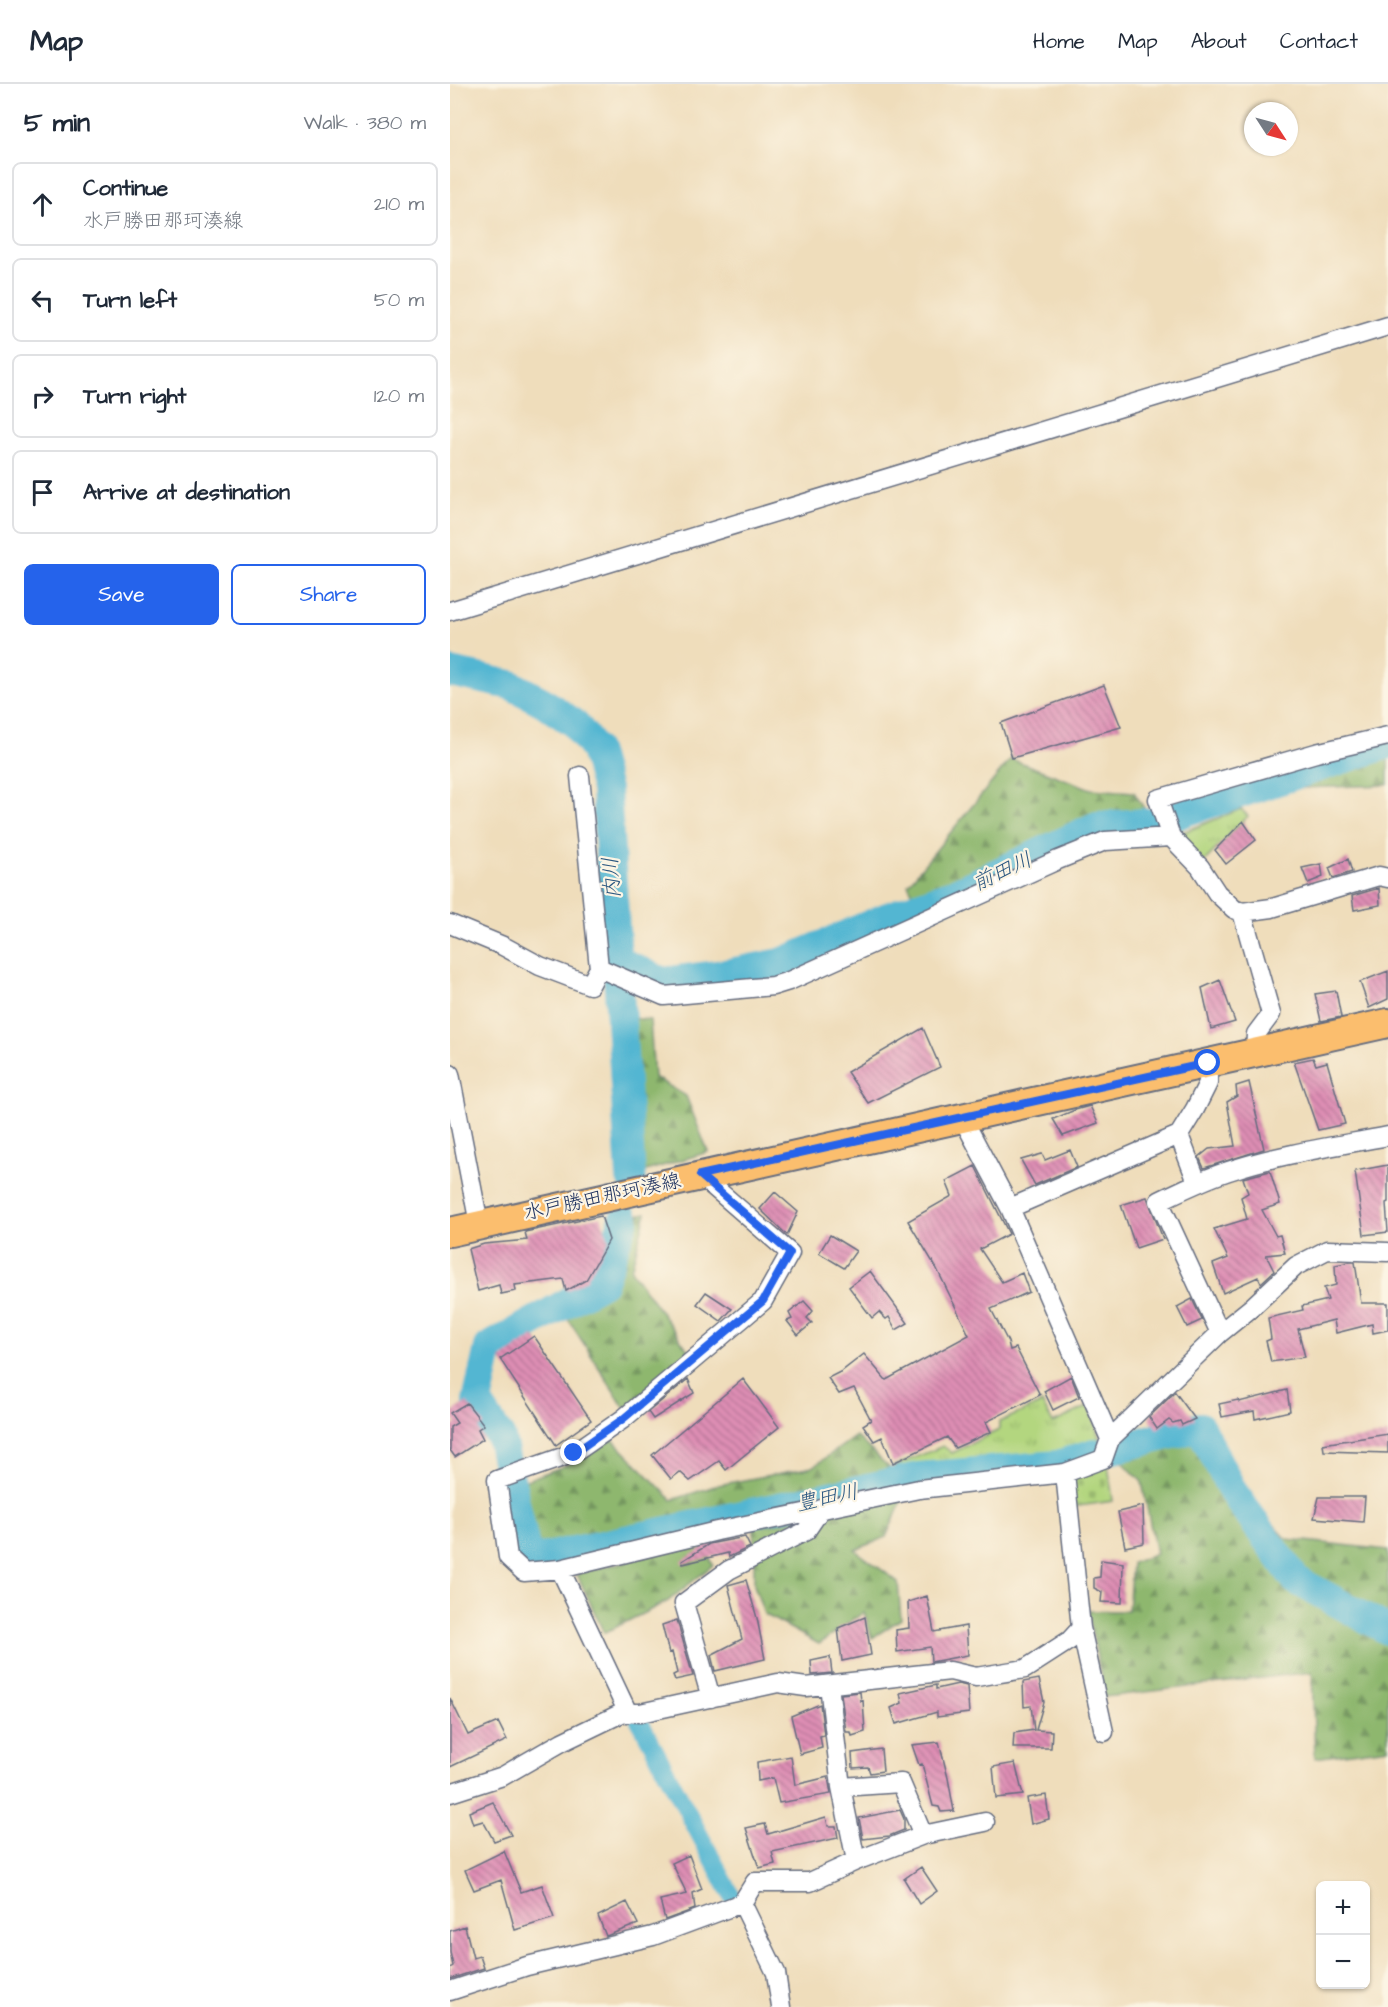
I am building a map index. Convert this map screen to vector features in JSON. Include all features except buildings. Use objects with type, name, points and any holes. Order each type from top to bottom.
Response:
[{"type":"main road","name":"水戸勝田那珂湊線","points":[[450,1232],[1388,1023]]},
{"type":"street","points":[[450,611],[1388,326]]},
{"type":"street","points":[[1388,736],[1316,753],[1158,799],[1172,837],[1200,867],[1217,893],[1234,909],[1242,912],[1272,908],[1379,876],[1388,878]]},
{"type":"street","points":[[580,776],[604,970]]},
{"type":"street","points":[[604,970],[664,996],[773,986],[789,981],[1058,860],[1106,841],[1172,837]]},
{"type":"street","points":[[1242,912],[1271,1014],[1256,1034],[1255,1052]]},
{"type":"street","points":[[450,924],[503,946],[540,966],[590,985],[604,970]]},
{"type":"street","points":[[1010,1208],[1179,1135],[1196,1109],[1208,1083],[1208,1063]]},
{"type":"street","points":[[450,1074],[479,1224]]},
{"type":"street","points":[[962,1117],[1010,1208],[1110,1439]]},
{"type":"street","points":[[1179,1135],[1197,1182]]},
{"type":"street","points":[[1220,1333],[1159,1201],[1197,1182],[1234,1169],[1280,1157],[1388,1136]]},
{"type":"street","points":[[700,1175],[790,1253],[763,1301],[623,1419],[574,1453],[497,1480],[508,1557],[524,1572],[560,1569],[717,1531],[919,1489],[1065,1473],[1103,1459],[1110,1439],[1220,1333],[1296,1266],[1327,1250],[1388,1252]]},
{"type":"street","points":[[1065,1473],[1081,1628],[1104,1732]]},
{"type":"street","points":[[711,1698],[684,1603],[729,1570],[806,1531],[821,1509]]},
{"type":"street","points":[[560,1569],[628,1713]]},
{"type":"street","points":[[450,1793],[503,1776],[562,1742],[624,1712],[640,1713],[778,1683],[806,1687],[950,1671],[976,1677],[1025,1669],[1070,1640],[1081,1628]]},
{"type":"street","points":[[829,1685],[841,1787],[855,1861]]},
{"type":"street","points":[[841,1787],[901,1783],[923,1835]]},
{"type":"street","points":[[450,1991],[526,1966],[654,1936],[742,1902],[755,1882],[810,1882],[855,1861],[923,1835],[985,1822]]},
{"type":"street","points":[[742,1902],[776,1973],[782,2007]]},
{"type":"green space","points":[[1388,747],[1388,785],[1270,789]]},
{"type":"green space","points":[[1011,759],[1091,789],[1134,792],[1152,821],[1096,819],[916,899],[908,884]]},
{"type":"green space","points":[[1241,809],[1248,816],[1201,865],[1171,837]]},
{"type":"green space","points":[[631,1018],[650,1020],[654,1077],[686,1096],[708,1152],[636,1174]]},
{"type":"green space","points":[[646,1213],[631,1270],[690,1353],[625,1409],[565,1314],[607,1285],[631,1216]]},
{"type":"green space","points":[[1042,1403],[1053,1423],[1089,1406],[1102,1447],[1059,1461],[902,1473],[894,1466],[943,1446],[952,1453],[999,1430],[999,1422]]},
{"type":"green space","points":[[856,1436],[896,1474],[825,1492],[535,1550],[521,1482],[572,1463],[613,1440],[672,1500],[718,1485],[813,1467]]},
{"type":"green space","points":[[1195,1439],[1287,1539],[1388,1550],[1388,1748],[1315,1758],[1312,1672],[1105,1697],[1088,1611],[1128,1611],[1132,1563],[1156,1554],[1142,1482],[1119,1458]]},
{"type":"green space","points":[[1108,1464],[1113,1501],[1072,1507],[1070,1475]]},
{"type":"green space","points":[[903,1498],[886,1537],[855,1550],[898,1582],[901,1619],[872,1638],[864,1612],[819,1644],[764,1614],[754,1585],[754,1528]]},
{"type":"green space","points":[[702,1541],[713,1565],[668,1601],[604,1633],[577,1574]]},
{"type":"waterway","name":"内川","points":[[450,672],[511,685],[543,702],[575,724],[595,750],[606,789],[631,1177]]},
{"type":"waterway","name":"前田川","points":[[617,960],[663,982],[725,974],[781,963],[885,918],[955,893],[1097,826],[1163,822],[1184,812],[1388,744]]},
{"type":"waterway","name":"内川","points":[[508,1471],[501,1438],[477,1402],[489,1347],[602,1283],[624,1219]]},
{"type":"waterway","name":"豊田川","points":[[1114,1449],[1200,1427],[1233,1492],[1296,1580],[1388,1630]]},
{"type":"waterway","name":"豊田川","points":[[510,1479],[528,1561],[919,1477],[1058,1465],[1094,1453]]},
{"type":"waterway","points":[[638,1718],[734,1900]]},
{"type":"route","points":[[574,1453],[623,1419],[763,1301],[790,1253],[700,1175],[1208,1063]]}]
